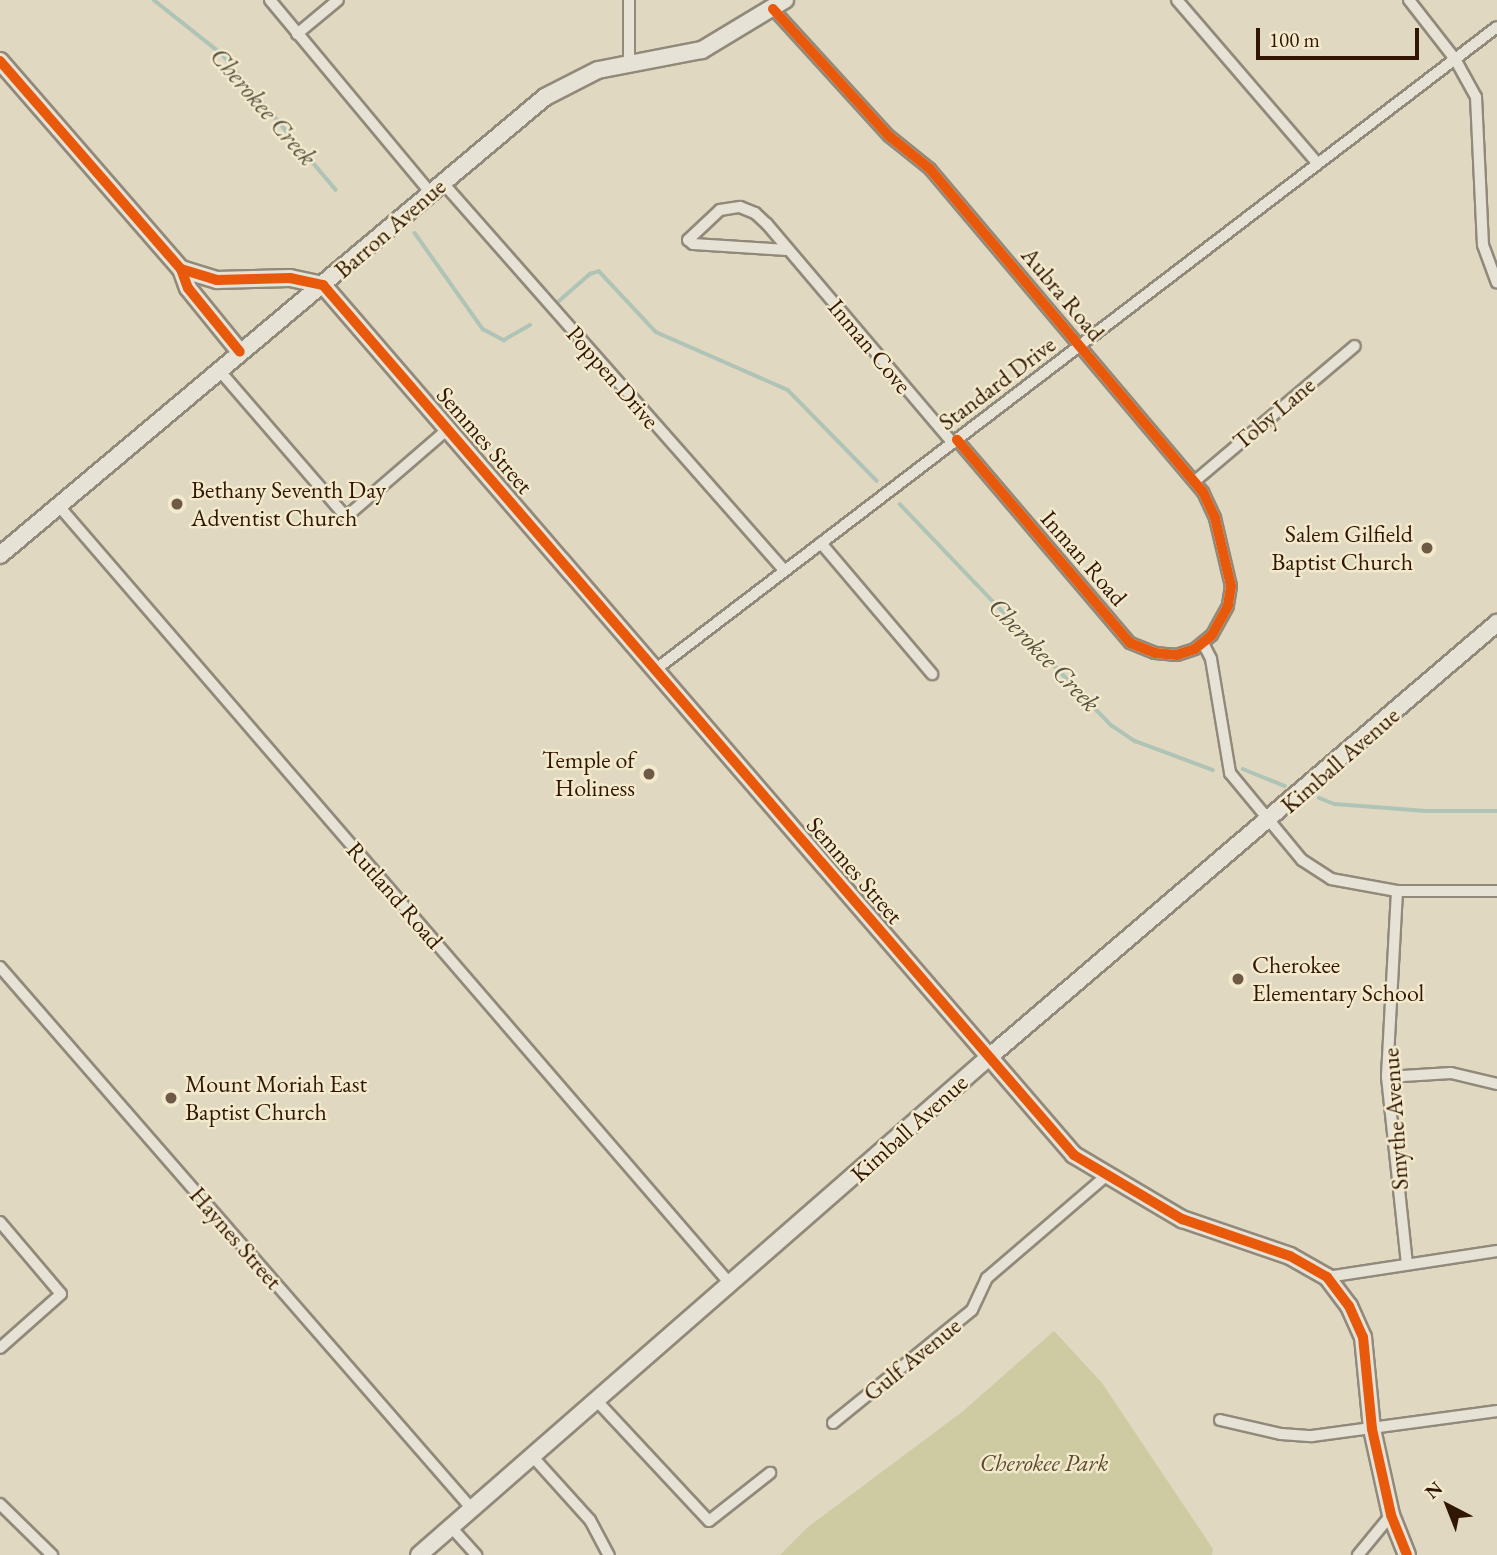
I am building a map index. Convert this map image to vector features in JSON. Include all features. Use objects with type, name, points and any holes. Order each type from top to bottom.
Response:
[{"type":"main road","name":"Barron Avenue","points":[[0,555],[545,96],[586,74],[702,50],[779,5]]},
{"type":"main road","points":[[0,61],[181,269],[188,288],[240,352]]},
{"type":"main road","points":[[181,269],[217,281],[290,278],[323,285]]},
{"type":"main road","name":"Semmes Street","points":[[323,285],[1062,1144],[1106,1176],[1182,1219],[1290,1256],[1327,1277],[1349,1306],[1363,1337],[1372,1429],[1391,1515],[1407,1555]]},
{"type":"main road","name":"Kimball Avenue","points":[[419,1555],[988,1058],[1497,624]]},
{"type":"street","name":"Poppen Drive","points":[[270,0],[297,34],[784,570]]},
{"type":"street","points":[[297,34],[338,0]]},
{"type":"street","points":[[629,0],[629,63]]},
{"type":"street","points":[[1177,0],[1317,163]]},
{"type":"street","points":[[1409,0],[1455,59],[1476,97],[1483,245],[1497,283]]},
{"type":"street","name":"Aubra Road","points":[[779,5],[889,136],[930,169],[1195,481],[1215,518],[1231,586],[1228,606],[1203,643]]},
{"type":"street","name":"Standard Drive","points":[[655,670],[1497,27]]},
{"type":"street","name":"Inman Cove","points":[[787,250],[693,244],[688,240],[713,214],[740,207],[761,218],[955,442]]},
{"type":"street","name":"Toby Lane","points":[[1195,481],[1355,346]]},
{"type":"street","points":[[219,370],[346,517],[448,429]]},
{"type":"street","name":"Inman Road","points":[[955,442],[1130,643],[1155,653],[1177,655],[1203,643]]},
{"type":"street","name":"Rutland Road","points":[[58,505],[731,1285]]},
{"type":"street","points":[[821,543],[932,674]]},
{"type":"street","points":[[1203,643],[1211,659],[1230,773],[1302,860],[1331,879],[1397,891],[1497,891]]},
{"type":"street","name":"Smythe Avenue","points":[[1397,891],[1387,1077],[1406,1262]]},
{"type":"street","name":"Haynes Street","points":[[0,967],[472,1509]]},
{"type":"street","points":[[1387,1077],[1451,1073],[1497,1084]]},
{"type":"street","name":"Gulf Avenue","points":[[833,1423],[972,1310],[987,1278],[1106,1176]]},
{"type":"street","points":[[0,1222],[61,1294],[0,1348]]},
{"type":"street","points":[[1327,1277],[1406,1262],[1497,1251]]},
{"type":"street","points":[[597,1401],[709,1521],[770,1474]]},
{"type":"street","points":[[1220,1420],[1280,1434],[1311,1436],[1497,1412]]},
{"type":"street","points":[[533,1457],[590,1520],[608,1555]]},
{"type":"street","points":[[0,1504],[52,1555]]},
{"type":"street","points":[[1358,1555],[1391,1515]]},
{"type":"street","points":[[451,1527],[476,1555]]},
{"type":"green space","name":"Cherokee Park","points":[[1054,1331],[1102,1383],[1213,1549],[1212,1555],[780,1555],[808,1527],[962,1412]]},
{"type":"waterway","name":"Cherokee Creek","points":[[154,0],[222,54],[336,190]]},
{"type":"waterway","name":"Cherokee Creek","points":[[415,233],[483,329],[504,340],[530,325]]},
{"type":"waterway","name":"Cherokee Creek","points":[[559,301],[590,274],[599,271],[656,332],[788,390],[877,481]]},
{"type":"waterway","name":"Cherokee Creek","points":[[900,504],[1111,725],[1135,741],[1213,770]]},
{"type":"waterway","name":"Cherokee Creek","points":[[1243,769],[1285,786]]},
{"type":"waterway","name":"Cherokee Creek","points":[[1319,798],[1335,804],[1426,811],[1497,811]]},
{"type":"cycle path","points":[[773,9],[889,136],[930,169],[1203,492],[1215,518],[1231,586],[1228,606],[1212,635],[1195,649],[1177,655],[1155,653],[1130,643],[957,440]]},
{"type":"cycle path","points":[[0,61],[181,269],[217,280],[290,278],[323,285],[1074,1155],[1182,1219],[1290,1256],[1327,1277],[1349,1306],[1363,1337],[1372,1429],[1391,1515],[1407,1555]]},
{"type":"cycle path","points":[[181,269],[188,288],[240,352]]},
{"type":"place","name":"Bethany Seventh Day Adventist Church","points":[[177,504]]},
{"type":"place","name":"Salem Gilfield Baptist Church","points":[[1427,548]]},
{"type":"place","name":"Temple of Holiness","points":[[649,774]]},
{"type":"place","name":"Cherokee Elementary School","points":[[1238,979]]},
{"type":"place","name":"Mount Moriah East Baptist Church","points":[[171,1098]]}]
